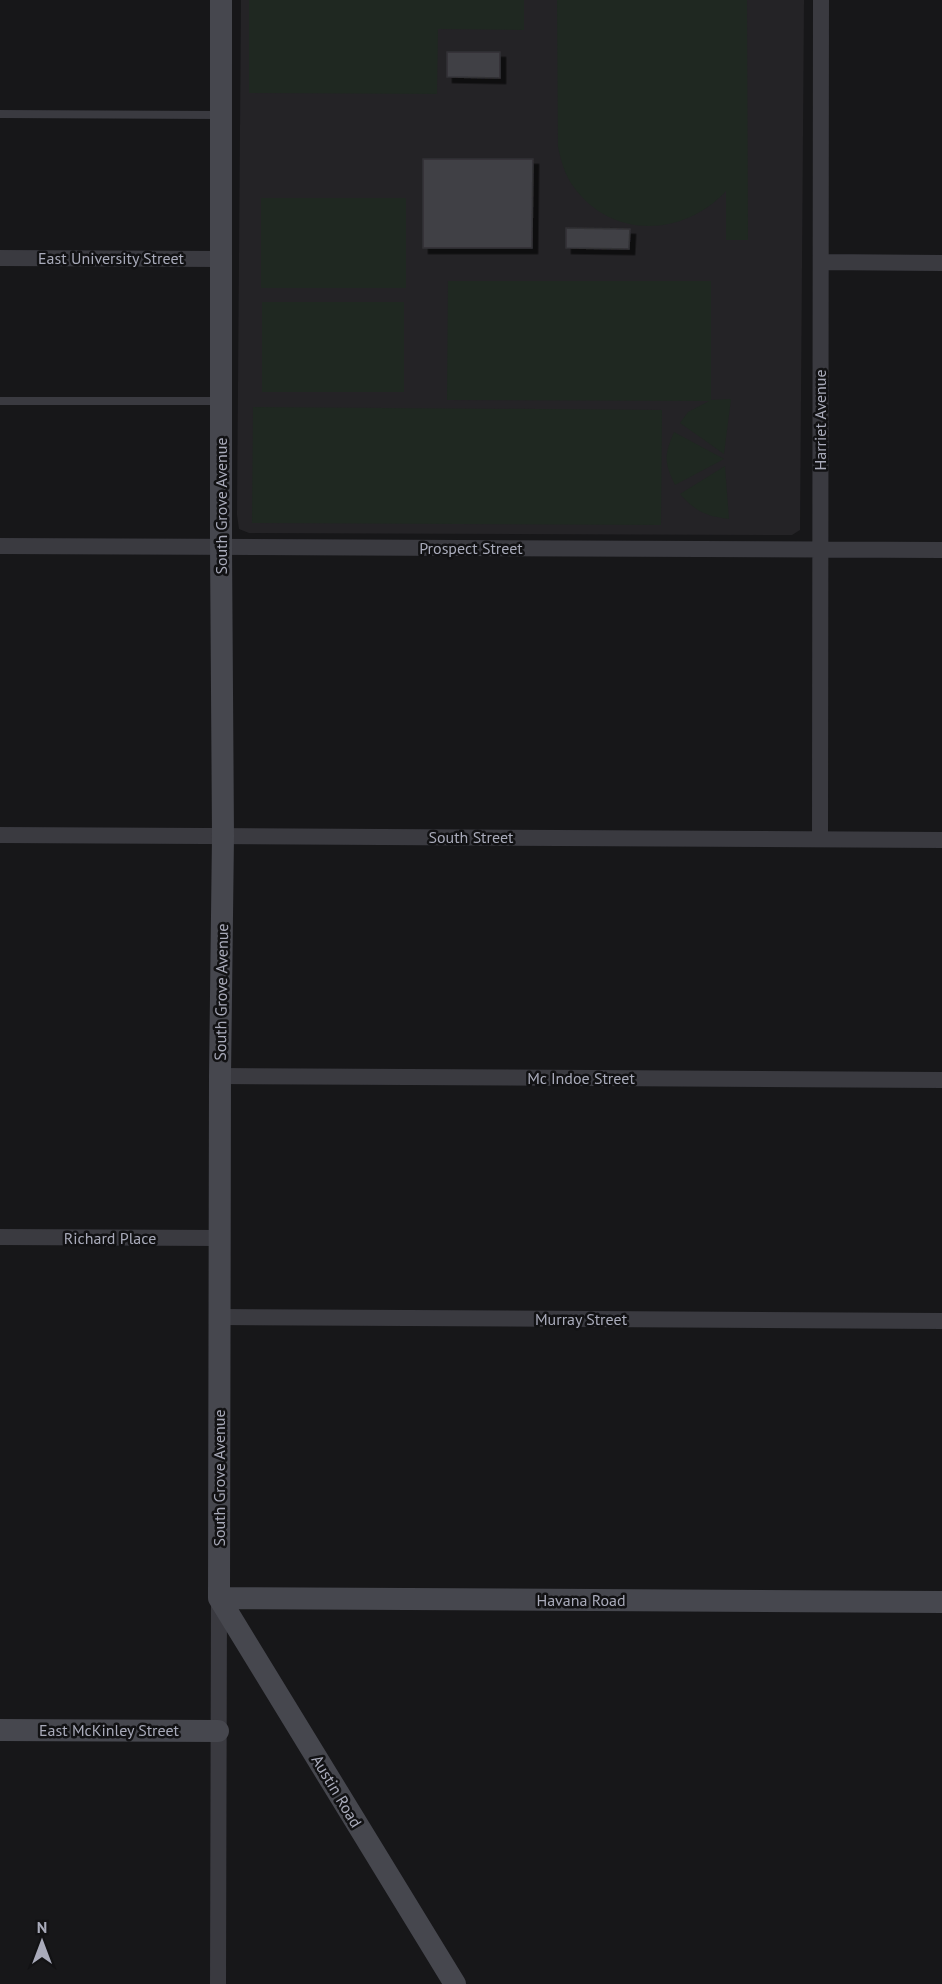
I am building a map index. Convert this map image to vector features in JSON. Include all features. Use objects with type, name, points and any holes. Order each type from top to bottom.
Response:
[{"type":"street","name":"South Grove Avenue","points":[[218,1984],[220,1076],[223,836],[221,0]]},
{"type":"street","name":"Harriet Avenue","points":[[820,839],[821,0]]},
{"type":"street","name":"East University Street","points":[[0,258],[221,259]]},
{"type":"street","points":[[820,262],[942,263]]},
{"type":"street","name":"Prospect Street","points":[[0,546],[942,550]]},
{"type":"street","name":"South Street","points":[[0,835],[942,840]]},
{"type":"street","name":"Mc Indoe Street","points":[[220,1076],[942,1080]]},
{"type":"street","name":"Richard Place","points":[[0,1237],[220,1238]]},
{"type":"street","name":"Murray Street","points":[[220,1317],[942,1321]]},
{"type":"street","name":"Havana Road","points":[[219,1598],[942,1602]]},
{"type":"street","name":"Austin Road","points":[[219,1598],[455,1984]]},
{"type":"street","name":"East McKinley Street","points":[[0,1730],[218,1731]]},
{"type":"lane","points":[[0,114],[221,115]]},
{"type":"lane","points":[[0,401],[221,400]]},
{"type":"shaded area","points":[[241,0],[804,0],[800,530],[792,535],[249,533],[239,529],[237,515]]},
{"type":"shaded area","points":[[249,0],[524,0],[524,30],[438,29],[437,94],[249,93]]},
{"type":"shaded area","points":[[557,0],[747,0],[748,240],[726,240],[726,191],[709,206],[690,217],[669,224],[648,226],[627,223],[607,216],[589,204],[573,186],[564,168],[558,147]]},
{"type":"shaded area","points":[[261,198],[406,198],[406,288],[261,288]]},
{"type":"shaded area","points":[[448,281],[711,281],[711,400],[731,399],[724,454],[680,423],[688,412],[709,401],[447,400]]},
{"type":"shaded area","points":[[262,302],[404,302],[404,392],[262,392]]},
{"type":"shaded area","points":[[253,407],[662,410],[661,525],[252,523]]},
{"type":"shaded area","points":[[674,432],[724,459],[675,485],[667,464],[668,447]]},
{"type":"shaded area","points":[[725,466],[729,519],[702,512],[680,494]]},
{"type":"building","points":[[447,52],[500,52],[500,78],[447,77]]},
{"type":"building","points":[[423,159],[533,159],[532,248],[423,248]]},
{"type":"building","points":[[566,228],[630,229],[629,249],[566,248]]}]
